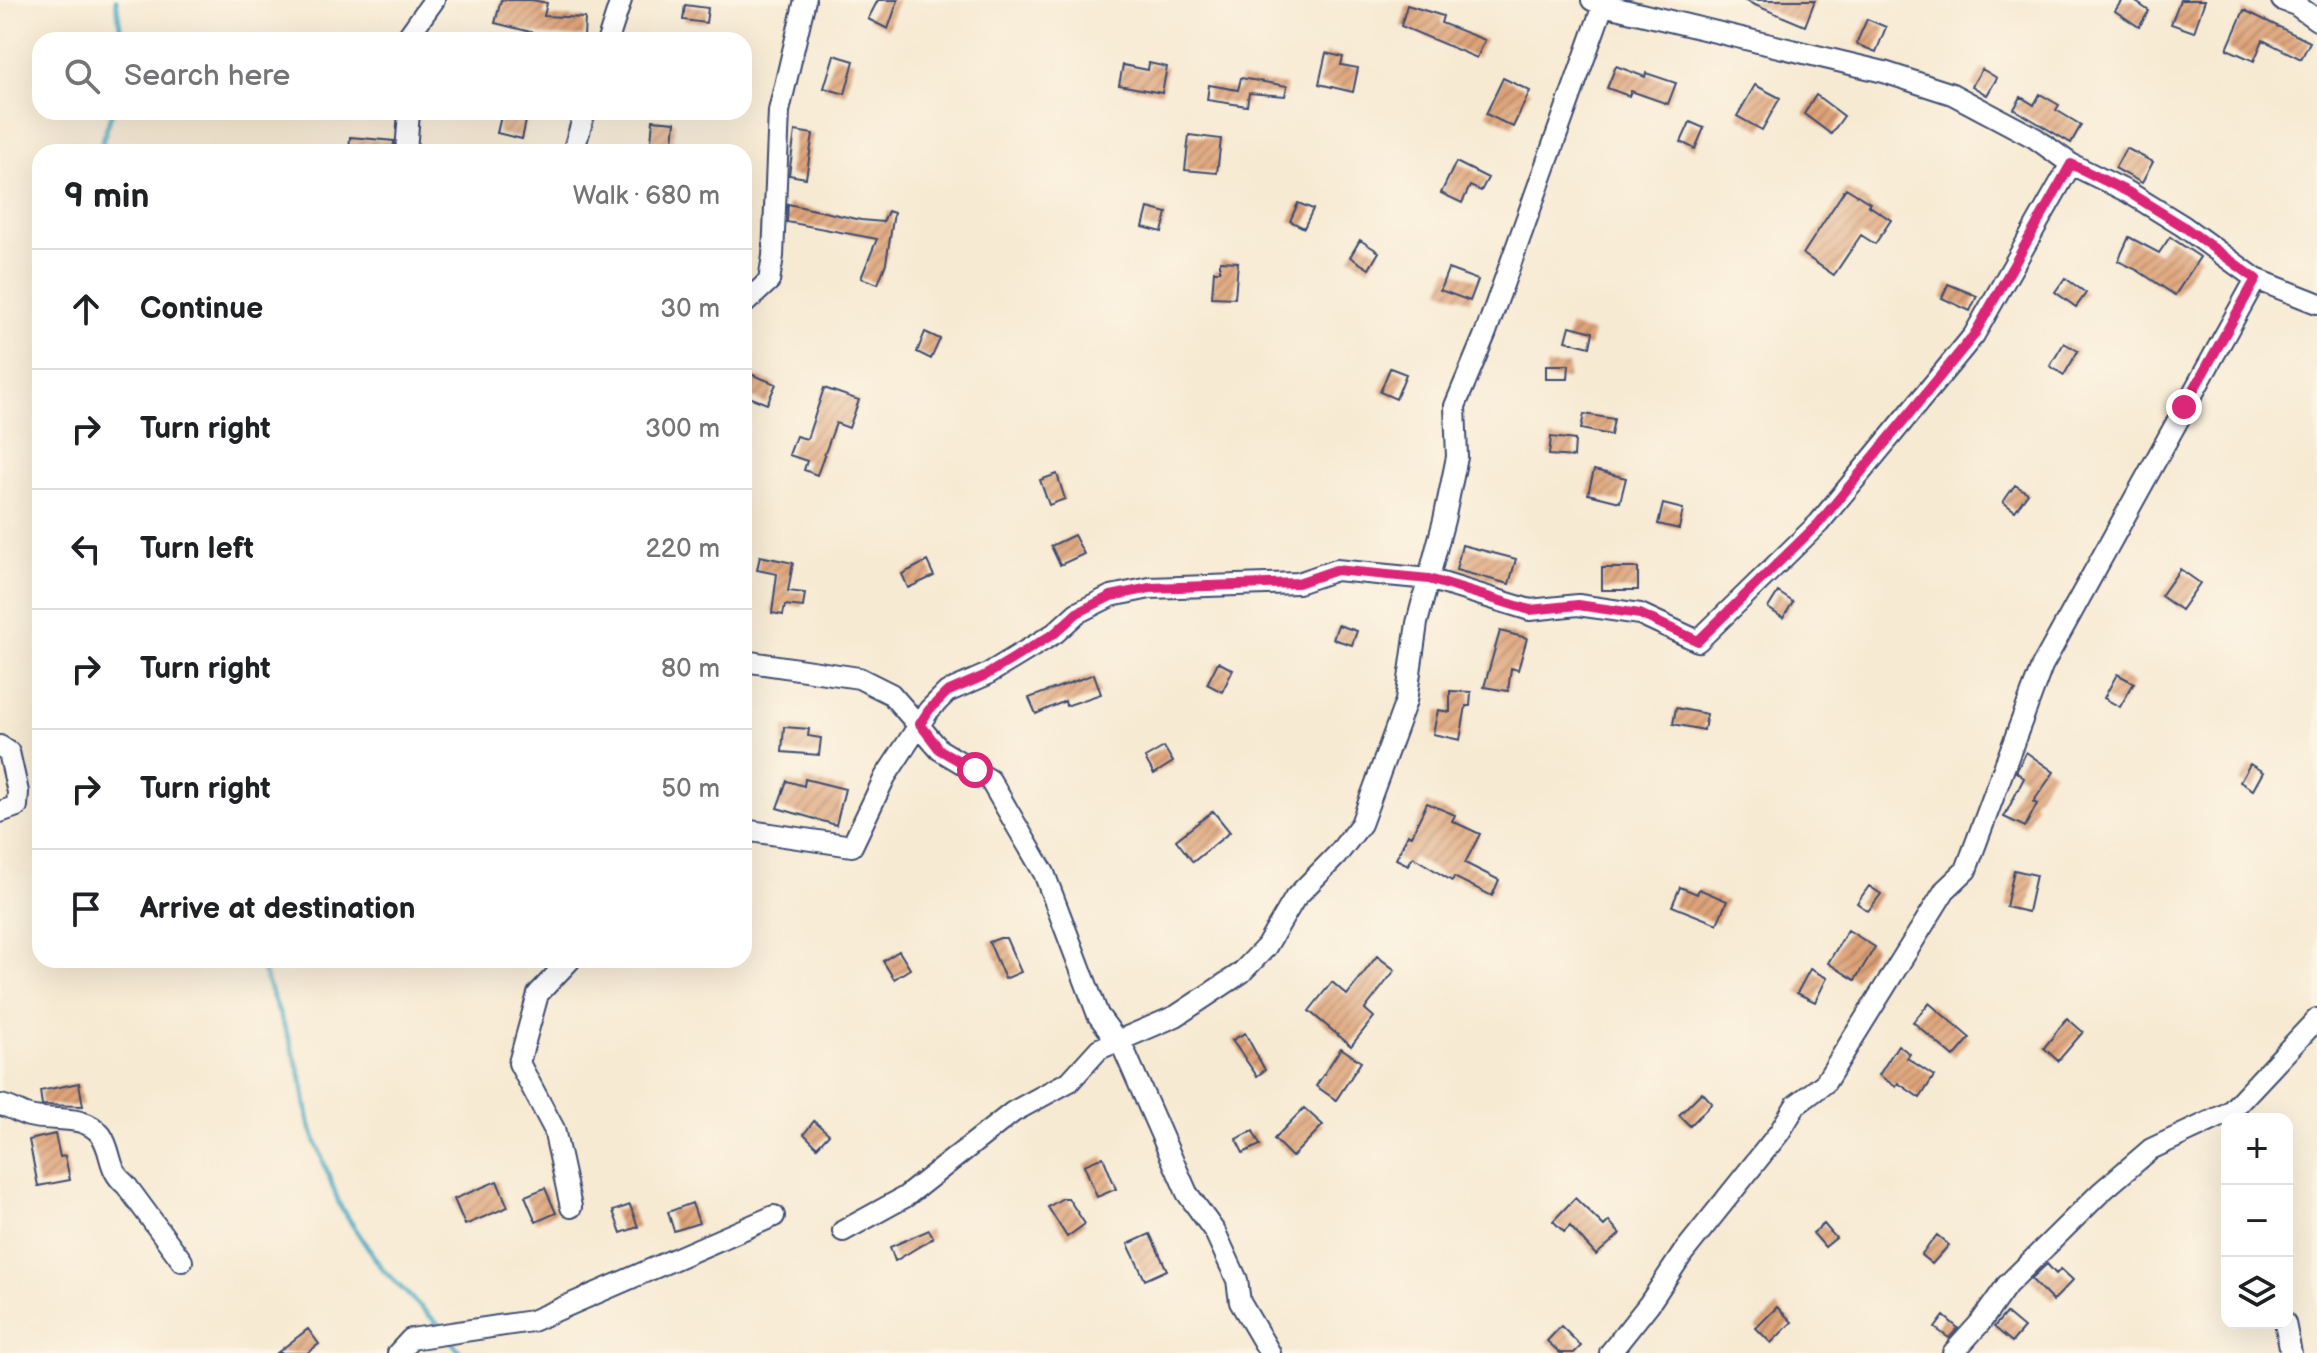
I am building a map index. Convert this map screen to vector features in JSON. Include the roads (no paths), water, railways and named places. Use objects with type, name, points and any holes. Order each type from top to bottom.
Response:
[{"type":"street","points":[[411,32],[434,0]]},
{"type":"street","points":[[611,32],[621,0]]},
{"type":"street","points":[[752,297],[769,281],[773,256],[779,111],[805,0]]},
{"type":"street","points":[[2282,0],[2296,5],[2317,20]]},
{"type":"street","points":[[843,1231],[905,1197],[1013,1112],[1070,1081],[1099,1049],[1176,1016],[1241,973],[1266,947],[1295,898],[1337,855],[1361,824],[1406,701],[1417,623],[1457,457],[1455,406],[1486,332],[1600,2],[1884,72],[1952,94],[2035,138],[2071,164],[2128,192],[2183,226],[2256,279],[2317,303]]},
{"type":"street","points":[[407,144],[408,120]]},
{"type":"street","points":[[575,144],[583,120]]},
{"type":"street","points":[[752,831],[852,846],[885,777],[929,710],[947,692],[986,675],[1055,633],[1077,613],[1111,596],[1150,588],[1298,583],[1336,570],[1429,579],[1530,610],[1578,605],[1640,614],[1698,641],[1819,523],[1974,335],[2071,164]]},
{"type":"street","points":[[1610,1353],[1649,1304],[1683,1253],[1779,1133],[1796,1105],[1825,1083],[1945,890],[1966,870],[2042,666],[2256,279]]},
{"type":"street","points":[[752,662],[859,678],[891,694],[940,750],[990,780],[1044,873],[1098,1015],[1117,1041],[1141,1085],[1187,1193],[1215,1232],[1237,1280],[1240,1302],[1270,1353]]},
{"type":"street","points":[[0,746],[9,752],[18,792],[17,806],[0,812]]},
{"type":"street","points":[[562,968],[538,994],[519,1063],[554,1129],[571,1207]]},
{"type":"street","points":[[2233,1113],[2317,1019]]},
{"type":"street","points":[[0,1105],[14,1107],[24,1115],[41,1119],[74,1119],[95,1129],[103,1138],[115,1176],[126,1185],[182,1261]]},
{"type":"street","points":[[1953,1353],[1980,1323],[2007,1285],[2101,1192],[2151,1149],[2221,1119]]},
{"type":"street","points":[[398,1353],[411,1339],[475,1332],[532,1321],[774,1216]]},
{"type":"street","points":[[2286,1329],[2291,1353]]},
{"type":"waterway","points":[[116,0],[121,32]]},
{"type":"waterway","points":[[102,144],[109,120]]},
{"type":"waterway","points":[[262,968],[302,1081],[309,1123],[340,1206],[382,1269],[444,1330]]},
{"type":"waterway","points":[[449,1338],[461,1353]]}]
